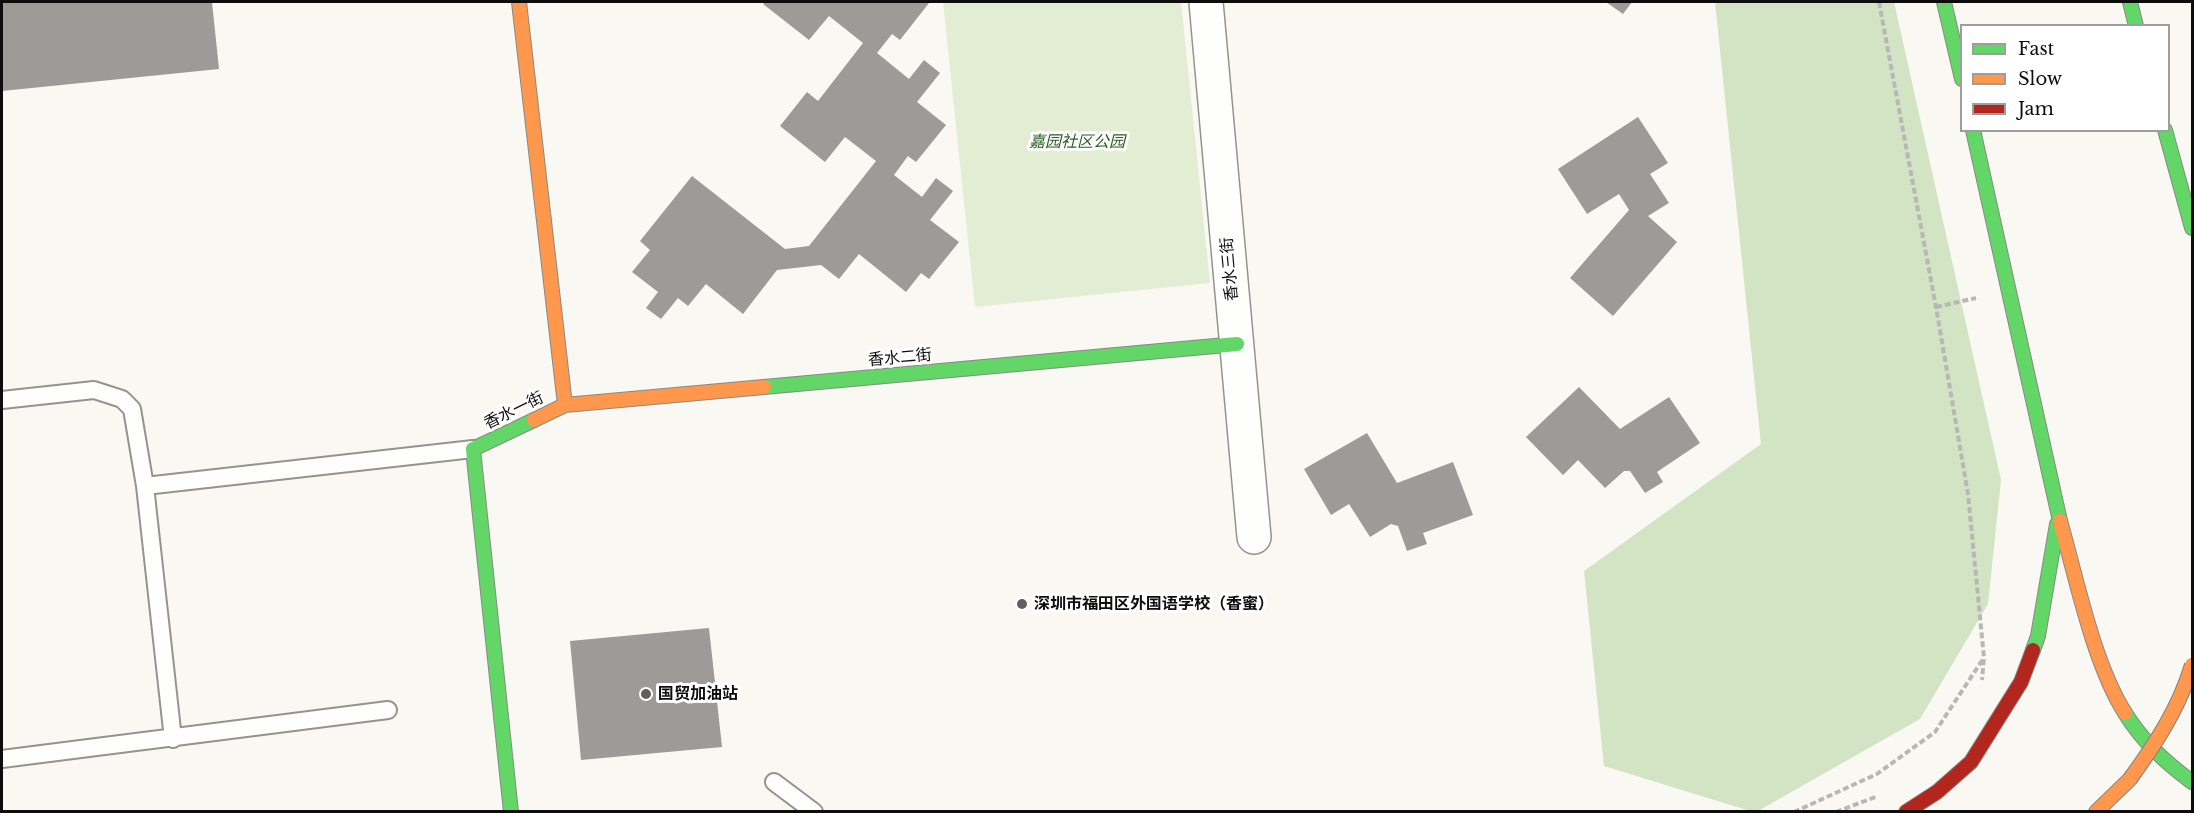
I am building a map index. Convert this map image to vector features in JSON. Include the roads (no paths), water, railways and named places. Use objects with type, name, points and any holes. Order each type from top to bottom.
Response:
[{"type":"main road","name":"香水一街","points":[[511,812],[473,449],[565,405],[519,2]]},
{"type":"main road","points":[[1944,2],[1960,70]]},
{"type":"main road","points":[[2117,2],[2126,24]]},
{"type":"main road","points":[[2130,2],[2136,24]]},
{"type":"main road","points":[[1973,132],[2059,516],[2097,651],[2117,701],[2143,740],[2163,760],[2193,782]]},
{"type":"main road","points":[[2166,132],[2193,228]]},
{"type":"main road","name":"香水二街","points":[[565,405],[1237,344]]},
{"type":"main road","points":[[1906,812],[1937,792],[1971,762],[2021,682],[2038,636],[2059,516]]},
{"type":"main road","points":[[2096,812],[2130,779],[2159,740],[2177,708],[2193,665]]},
{"type":"street","name":"香水三街","points":[[1206,2],[1254,537]]},
{"type":"lane","points":[[2,400],[94,390],[122,399],[132,410],[145,486],[173,739]]},
{"type":"lane","points":[[145,486],[473,449]]},
{"type":"lane","points":[[2,759],[388,710]]},
{"type":"lane","points":[[774,782],[814,812]]},
{"type":"place","name":"深圳市福田区外国语学校（香蜜）","points":[[1022,604]]},
{"type":"place","name":"国贸加油站","points":[[646,694]]},
{"type":"park label","name":"嘉园社区公园","points":[[1077,142]]}]
